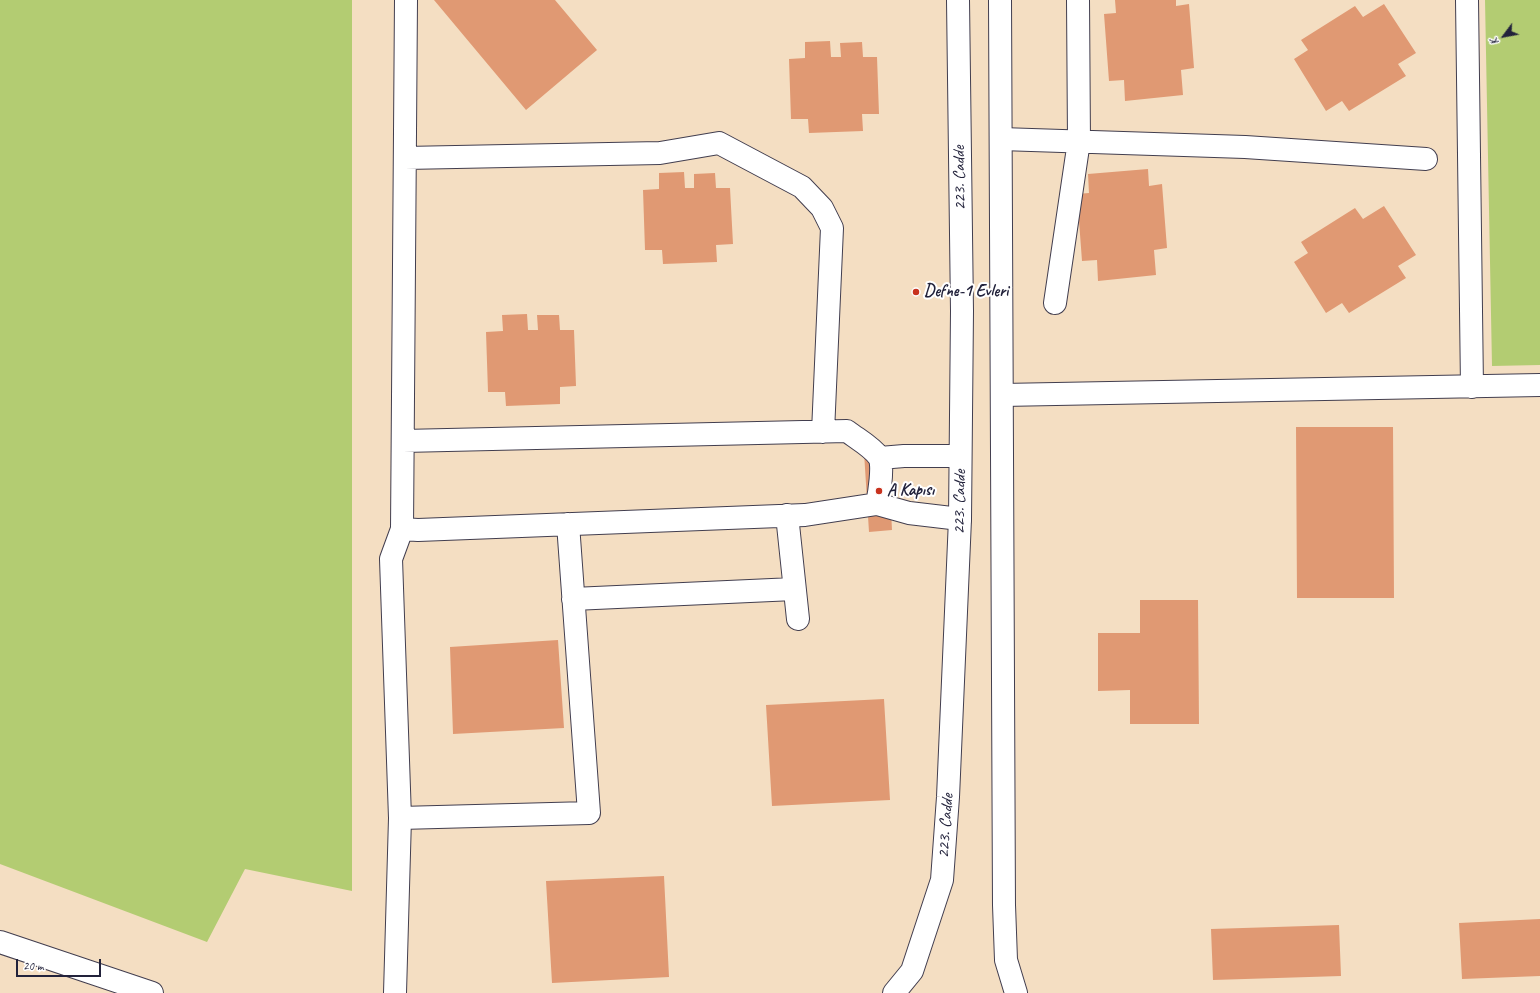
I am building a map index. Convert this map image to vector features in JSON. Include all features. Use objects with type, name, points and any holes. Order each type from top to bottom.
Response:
[{"type":"street","points":[[395,993],[400,818],[391,559],[402,529],[406,0]]},
{"type":"street","name":"223. Cadde","points":[[894,993],[912,971],[942,880],[948,797],[960,519],[962,311],[958,0]]},
{"type":"street","points":[[1000,0],[1004,905],[1006,960],[1016,993]]},
{"type":"street","points":[[1055,303],[1079,141],[1078,0]]},
{"type":"street","points":[[1467,0],[1472,387]]},
{"type":"street","points":[[1000,139],[1245,147],[1426,160]]},
{"type":"street","points":[[405,158],[660,153],[719,143],[802,188],[822,208],[832,228],[823,432]]},
{"type":"street","points":[[1002,395],[1540,385]]},
{"type":"street","points":[[403,441],[847,431],[880,458],[881,465],[877,504]]},
{"type":"street","points":[[880,458],[904,456],[960,456]]},
{"type":"street","points":[[402,529],[418,530],[805,515],[877,504],[909,513],[960,519]]},
{"type":"street","points":[[787,515],[798,619]]},
{"type":"street","points":[[400,818],[589,813],[568,524]]},
{"type":"street","points":[[573,599],[794,589]]},
{"type":"street","points":[[0,942],[152,993]]},
{"type":"green space","points":[[0,0],[352,0],[352,891],[245,869],[207,942],[0,864]]},
{"type":"green space","points":[[1485,0],[1540,0],[1540,365],[1492,366]]},
{"type":"building","points":[[434,0],[555,0],[597,50],[526,110]]},
{"type":"building","points":[[1115,0],[1176,0],[1176,6],[1189,4],[1194,68],[1181,70],[1183,95],[1125,101],[1124,80],[1109,81],[1104,14],[1116,13]]},
{"type":"building","points":[[1384,4],[1416,53],[1398,64],[1406,76],[1349,111],[1342,101],[1326,111],[1294,59],[1308,50],[1301,40],[1355,6],[1363,17]]},
{"type":"building","points":[[830,41],[831,57],[841,57],[840,43],[862,42],[863,57],[877,57],[879,114],[862,114],[863,131],[809,133],[808,119],[791,119],[789,59],[805,58],[805,42]]},
{"type":"building","points":[[1148,169],[1149,186],[1162,184],[1167,248],[1154,250],[1156,275],[1098,281],[1097,260],[1082,261],[1077,194],[1089,193],[1088,174]]},
{"type":"building","points":[[684,172],[685,188],[694,188],[694,174],[715,173],[716,188],[730,188],[733,244],[716,245],[717,262],[663,264],[662,250],[645,250],[643,190],[659,189],[659,173]]},
{"type":"building","points":[[1384,206],[1416,255],[1398,266],[1406,278],[1349,313],[1342,303],[1326,313],[1294,262],[1308,253],[1301,242],[1355,208],[1363,219]]},
{"type":"building","points":[[527,314],[528,330],[538,330],[537,315],[559,315],[560,330],[574,330],[576,386],[560,387],[560,404],[506,406],[505,392],[488,392],[486,332],[503,331],[502,315]]},
{"type":"building","points":[[1296,427],[1393,427],[1394,598],[1297,598]]},
{"type":"building","name":"A Kapısı","points":[[888,451],[892,530],[869,532],[864,452]]},
{"type":"building","points":[[1140,600],[1198,600],[1199,724],[1130,724],[1130,690],[1098,691],[1098,633],[1140,633]]},
{"type":"building","points":[[558,640],[564,728],[453,734],[450,647]]},
{"type":"building","points":[[884,699],[890,800],[772,806],[766,705]]},
{"type":"building","points":[[664,876],[669,977],[552,983],[546,881]]},
{"type":"building","points":[[1540,919],[1540,976],[1462,979],[1459,923]]},
{"type":"building","points":[[1339,925],[1341,976],[1213,980],[1211,929]]},
{"type":"place","name":"Defne-1 Evleri","points":[[916,292]]},
{"type":"place","name":"A Kapısı","points":[[879,491]]}]
